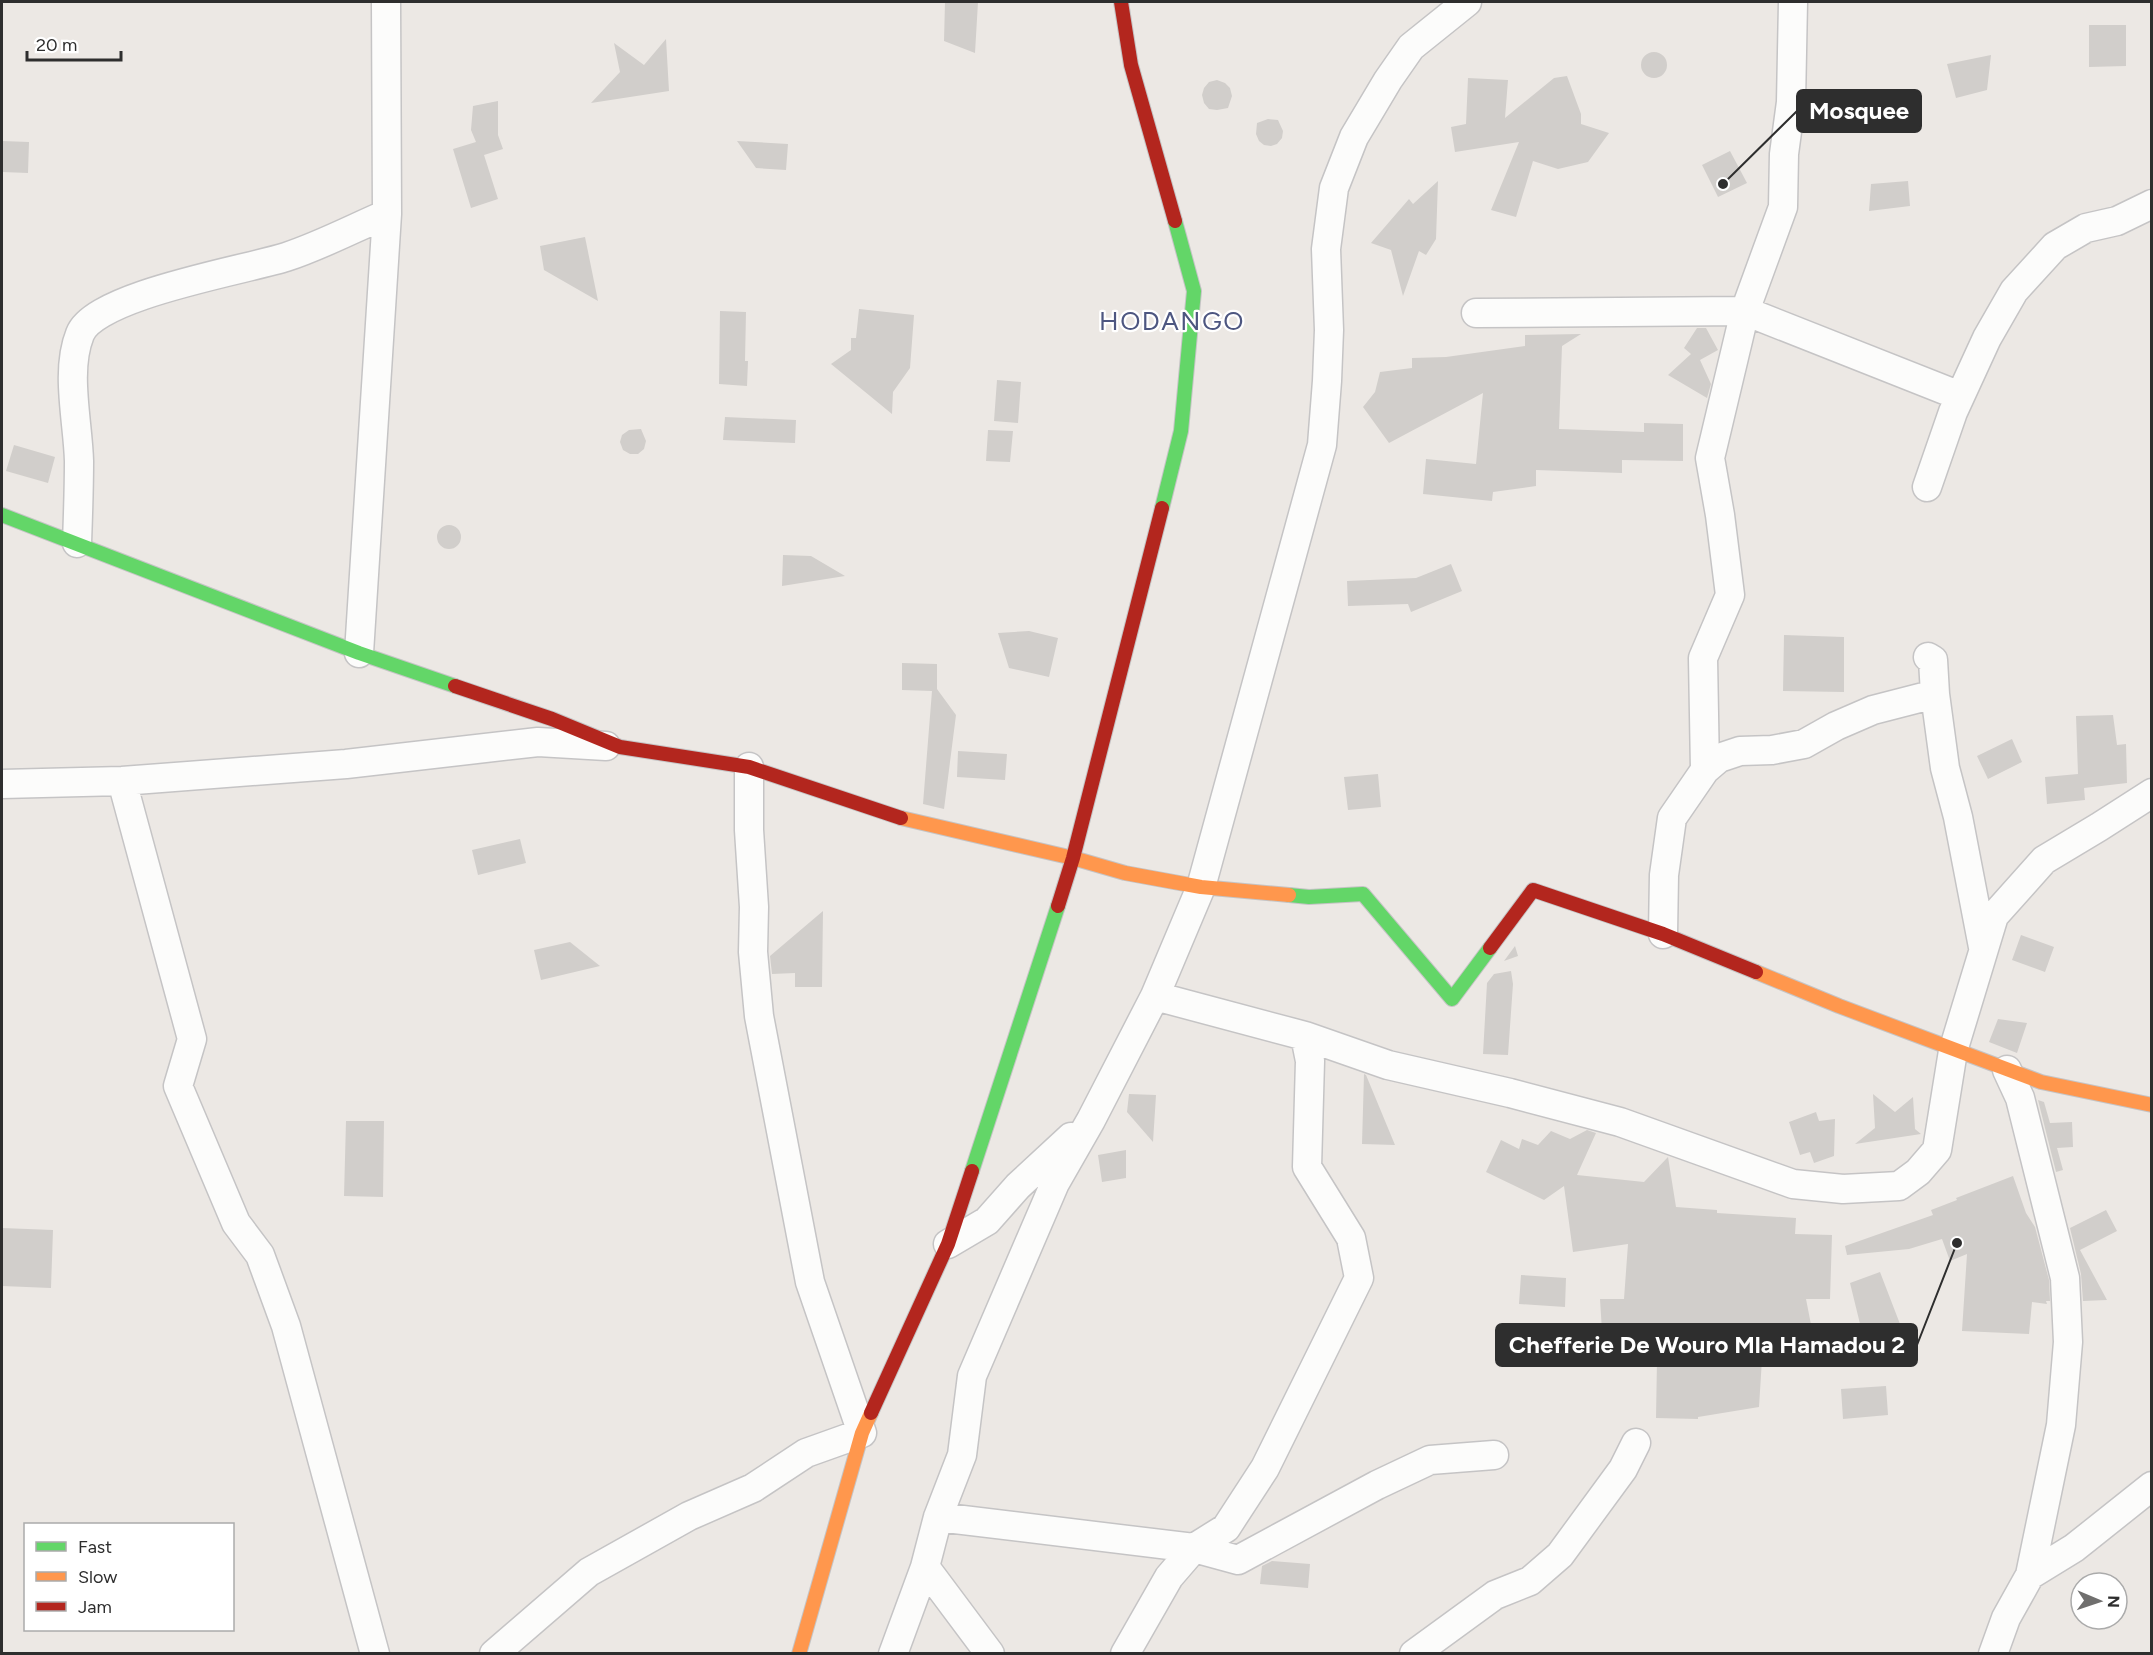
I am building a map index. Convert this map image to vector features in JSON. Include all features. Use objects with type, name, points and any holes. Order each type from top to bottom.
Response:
[{"type":"street","points":[[359,652],[387,214],[386,2]]},
{"type":"street","points":[[799,1653],[862,1433],[948,1244],[1073,858],[1181,431],[1194,291],[1131,65],[1121,2]]},
{"type":"street","points":[[893,1653],[925,1567],[938,1518],[962,1455],[972,1376],[1055,1183],[1091,1120],[1155,996],[1201,887],[1322,445],[1329,330],[1326,249],[1334,188],[1354,137],[1411,47],[1467,2]]},
{"type":"street","points":[[1705,770],[1703,658],[1730,595],[1710,458],[1745,311],[1783,207],[1784,154],[1791,102],[1793,2]]},
{"type":"street","points":[[1927,487],[1960,396],[1987,338],[2014,291],[2055,246],[2086,228],[2117,221],[2151,204]]},
{"type":"street","points":[[77,543],[79,461],[73,359],[80,331],[96,316],[115,305],[227,271],[287,257],[387,214]]},
{"type":"street","points":[[1476,313],[1745,311],[1960,396]]},
{"type":"street","points":[[2,515],[359,652],[552,719],[620,747]]},
{"type":"street","points":[[1928,657],[1933,660],[1945,768],[1958,817],[1983,948]]},
{"type":"street","points":[[1664,934],[1664,875],[1672,818],[1705,770],[1719,758],[1740,751],[1772,750],[1804,744],[1836,726],[1873,710],[1935,694]]},
{"type":"street","points":[[2,784],[122,781],[346,764],[538,742],[620,747],[749,767],[892,816],[1073,858],[1125,873],[1201,887],[1309,897],[1363,894],[1452,999],[1533,891],[1664,934],[1953,1051],[2041,1082],[2151,1105]]},
{"type":"street","points":[[749,767],[749,830],[754,907],[753,952],[759,1016],[810,1282],[862,1433]]},
{"type":"street","points":[[122,781],[192,1039],[178,1086],[236,1224],[260,1255],[286,1326],[375,1653]]},
{"type":"street","points":[[1155,996],[1305,1036],[1388,1065],[1510,1093],[1620,1122],[1793,1184],[1843,1190],[1899,1186],[1918,1172],[1937,1150],[1953,1051],[1994,916],[2044,860],[2151,793]]},
{"type":"street","points":[[1125,1653],[1169,1577],[1194,1548],[1226,1528],[1265,1468],[1359,1278],[1351,1238],[1307,1167],[1310,1061],[1305,1036]]},
{"type":"street","points":[[1993,1653],[2006,1618],[2030,1575],[2061,1425],[2068,1331],[2065,1278],[2020,1098],[2007,1070]]},
{"type":"street","points":[[948,1244],[987,1221],[1018,1185],[1091,1120]]},
{"type":"street","points":[[494,1653],[589,1572],[689,1516],[753,1488],[806,1453],[862,1433]]},
{"type":"street","points":[[1413,1653],[1495,1595],[1530,1581],[1560,1555],[1623,1469],[1636,1443]]},
{"type":"street","points":[[938,1518],[1194,1548],[1238,1560],[1377,1485],[1430,1460],[1494,1455]]},
{"type":"street","points":[[2030,1575],[2074,1548],[2151,1486]]},
{"type":"street","points":[[925,1567],[990,1653]]},
{"type":"building","points":[[945,2],[978,2],[975,53],[944,41]]},
{"type":"building","points":[[2089,25],[2126,25],[2126,66],[2089,67]]},
{"type":"building","points":[[666,39],[669,91],[591,103],[620,72],[614,43],[644,65]]},
{"type":"building","points":[[1654,52],[1663,56],[1667,65],[1663,74],[1654,78],[1645,74],[1641,65],[1645,56]]},
{"type":"building","points":[[1991,55],[1987,90],[1956,98],[1947,64]]},
{"type":"building","points":[[1567,76],[1581,114],[1581,124],[1609,133],[1588,162],[1558,169],[1533,161],[1516,217],[1491,210],[1519,142],[1455,152],[1451,127],[1466,124],[1468,78],[1508,80],[1505,118],[1554,78]]},
{"type":"building","points":[[1217,80],[1230,88],[1232,96],[1228,108],[1209,109],[1202,95],[1209,82]]},
{"type":"building","points":[[498,101],[498,135],[503,149],[484,155],[498,199],[471,208],[453,149],[476,142],[471,130],[473,106]]},
{"type":"building","points":[[1268,119],[1278,120],[1283,131],[1282,138],[1277,144],[1271,146],[1259,141],[1256,134],[1257,123]]},
{"type":"building","points":[[2,141],[29,142],[28,173],[2,172]]},
{"type":"building","points":[[737,141],[788,144],[786,170],[756,168]]},
{"type":"building","points":[[1730,151],[1747,183],[1718,197],[1702,165]]},
{"type":"building","points":[[1438,181],[1436,239],[1426,255],[1419,251],[1403,296],[1391,250],[1371,243],[1409,199],[1413,204]]},
{"type":"building","points":[[1908,181],[1910,206],[1869,211],[1871,184]]},
{"type":"building","points":[[585,237],[598,301],[544,270],[540,246]]},
{"type":"building","points":[[859,309],[914,315],[910,368],[893,392],[892,414],[831,364],[851,350],[851,338],[856,338]]},
{"type":"building","points":[[720,311],[746,312],[747,386],[719,384]]},
{"type":"building","points":[[1697,328],[1706,328],[1718,350],[1700,360],[1711,384],[1707,398],[1668,375],[1691,354],[1684,348]]},
{"type":"building","points":[[1581,334],[1562,346],[1559,429],[1644,432],[1644,423],[1683,424],[1683,461],[1622,460],[1622,473],[1536,470],[1536,486],[1493,492],[1492,501],[1423,494],[1426,459],[1476,464],[1483,393],[1389,443],[1363,407],[1375,392],[1380,372],[1412,368],[1412,358],[1446,357],[1525,346],[1525,335]]},
{"type":"building","points":[[997,380],[1021,382],[1018,423],[994,421]]},
{"type":"building","points":[[725,417],[796,420],[795,443],[723,440]]},
{"type":"building","points":[[641,429],[646,441],[644,449],[638,454],[630,454],[623,450],[620,442],[622,435],[629,430]]},
{"type":"building","points":[[988,430],[1013,431],[1010,462],[986,461]]},
{"type":"building","points":[[14,445],[55,457],[48,483],[6,471]]},
{"type":"building","points":[[444,525],[454,525],[461,532],[461,542],[454,549],[444,549],[437,542],[437,532]]},
{"type":"building","points":[[783,555],[811,556],[845,576],[782,586]]},
{"type":"building","points":[[1451,564],[1462,591],[1411,612],[1408,604],[1348,606],[1347,581],[1416,578]]},
{"type":"building","points":[[1029,631],[1058,638],[1049,677],[1009,668],[998,633]]},
{"type":"building","points":[[1784,635],[1844,637],[1844,692],[1783,691]]},
{"type":"building","points":[[902,663],[937,664],[937,689],[956,715],[944,809],[923,804],[932,691],[902,690]]},
{"type":"building","points":[[2113,715],[2117,745],[2126,744],[2127,783],[2084,788],[2085,800],[2047,804],[2045,777],[2078,774],[2076,716]]},
{"type":"building","points":[[2012,739],[2022,762],[1988,779],[1977,756]]},
{"type":"building","points":[[958,751],[1007,754],[1005,780],[957,777]]},
{"type":"building","points":[[1378,774],[1381,807],[1348,810],[1344,777]]},
{"type":"building","points":[[520,839],[526,863],[478,875],[472,850]]},
{"type":"building","points":[[823,911],[822,987],[795,987],[795,973],[772,974],[770,956]]},
{"type":"building","points":[[2021,935],[2054,947],[2045,972],[2012,960]]},
{"type":"building","points":[[570,942],[600,966],[541,980],[534,950]]},
{"type":"building","points":[[1515,946],[1518,956],[1504,961]]},
{"type":"building","points":[[1511,971],[1513,984],[1508,1055],[1483,1054],[1487,983],[1494,974]]},
{"type":"building","points":[[1998,1019],[2027,1023],[2017,1053],[1989,1042]]},
{"type":"building","points":[[1364,1074],[1366,1075],[1395,1145],[1362,1144]]},
{"type":"building","points":[[1129,1094],[1156,1095],[1153,1142],[1127,1112]]},
{"type":"building","points":[[1873,1094],[1895,1112],[1913,1097],[1915,1129],[1921,1134],[1855,1144],[1875,1128]]},
{"type":"building","points":[[2038,1100],[2044,1102],[2050,1123],[2072,1122],[2073,1147],[2057,1148],[2063,1170],[2056,1172]]},
{"type":"building","points":[[1816,1112],[1819,1121],[1835,1119],[1834,1156],[1814,1163],[1810,1152],[1800,1155],[1789,1122]]},
{"type":"building","points":[[346,1121],[384,1121],[383,1197],[344,1196]]},
{"type":"building","points":[[1587,1130],[1596,1133],[1577,1175],[1644,1182],[1668,1157],[1676,1207],[1717,1210],[1717,1213],[1796,1218],[1795,1234],[1832,1235],[1830,1299],[1806,1299],[1816,1350],[1762,1359],[1759,1407],[1698,1417],[1698,1419],[1656,1418],[1657,1360],[1619,1358],[1620,1346],[1603,1347],[1600,1299],[1624,1299],[1628,1244],[1573,1252],[1564,1186],[1544,1200],[1486,1172],[1501,1140],[1519,1149],[1522,1139],[1538,1145],[1551,1131],[1570,1139]]},
{"type":"building","points":[[1126,1150],[1126,1178],[1102,1182],[1098,1155]]},
{"type":"building","points":[[2013,1176],[2026,1213],[2035,1227],[2049,1280],[2050,1301],[2046,1301],[2047,1304],[2032,1302],[2029,1334],[1962,1331],[1967,1254],[1950,1261],[1942,1239],[1909,1249],[1847,1255],[1845,1246],[1933,1215],[1931,1210]]},
{"type":"building","points":[[2106,1210],[2117,1231],[2080,1250],[2107,1300],[2083,1301],[2081,1274],[2070,1228]]},
{"type":"building","points":[[2,1228],[53,1230],[51,1288],[2,1286]]},
{"type":"building","points":[[1880,1272],[1900,1324],[1862,1332],[1850,1283]]},
{"type":"building","points":[[1521,1275],[1566,1278],[1565,1307],[1519,1304]]},
{"type":"building","points":[[1886,1386],[1888,1415],[1843,1419],[1841,1389]]},
{"type":"building","points":[[1272,1561],[1310,1564],[1308,1588],[1260,1584],[1262,1566]]},
{"type":"traffic: fast","points":[[1162,508],[1181,431],[1194,291],[1175,221]]},
{"type":"traffic: fast","points":[[2,515],[359,653],[455,686]]},
{"type":"traffic: fast","points":[[1289,895],[1309,897],[1363,894],[1452,999],[1490,948]]},
{"type":"traffic: fast","points":[[972,1171],[1058,906]]},
{"type":"traffic: slow","points":[[901,818],[1073,858],[1125,873],[1201,887],[1289,895]]},
{"type":"traffic: slow","points":[[1756,972],[1839,1006],[2041,1082],[2152,1105]]},
{"type":"traffic: slow","points":[[799,1654],[862,1433],[871,1413]]},
{"type":"traffic: jam","points":[[1121,2],[1131,65],[1175,221]]},
{"type":"traffic: jam","points":[[1058,906],[1073,858],[1162,508]]},
{"type":"traffic: jam","points":[[455,686],[552,719],[620,747],[749,767],[901,818]]},
{"type":"traffic: jam","points":[[1490,948],[1533,890],[1663,934],[1756,972]]},
{"type":"traffic: jam","points":[[871,1413],[948,1244],[972,1171]]},
{"type":"place","name":"Mosquee","points":[[1723,184]]},
{"type":"place","name":"Chefferie De Wouro Mla Hamadou 2","points":[[1957,1243]]},
{"type":"district","name":"HODANGO","points":[[1172,321]]}]
